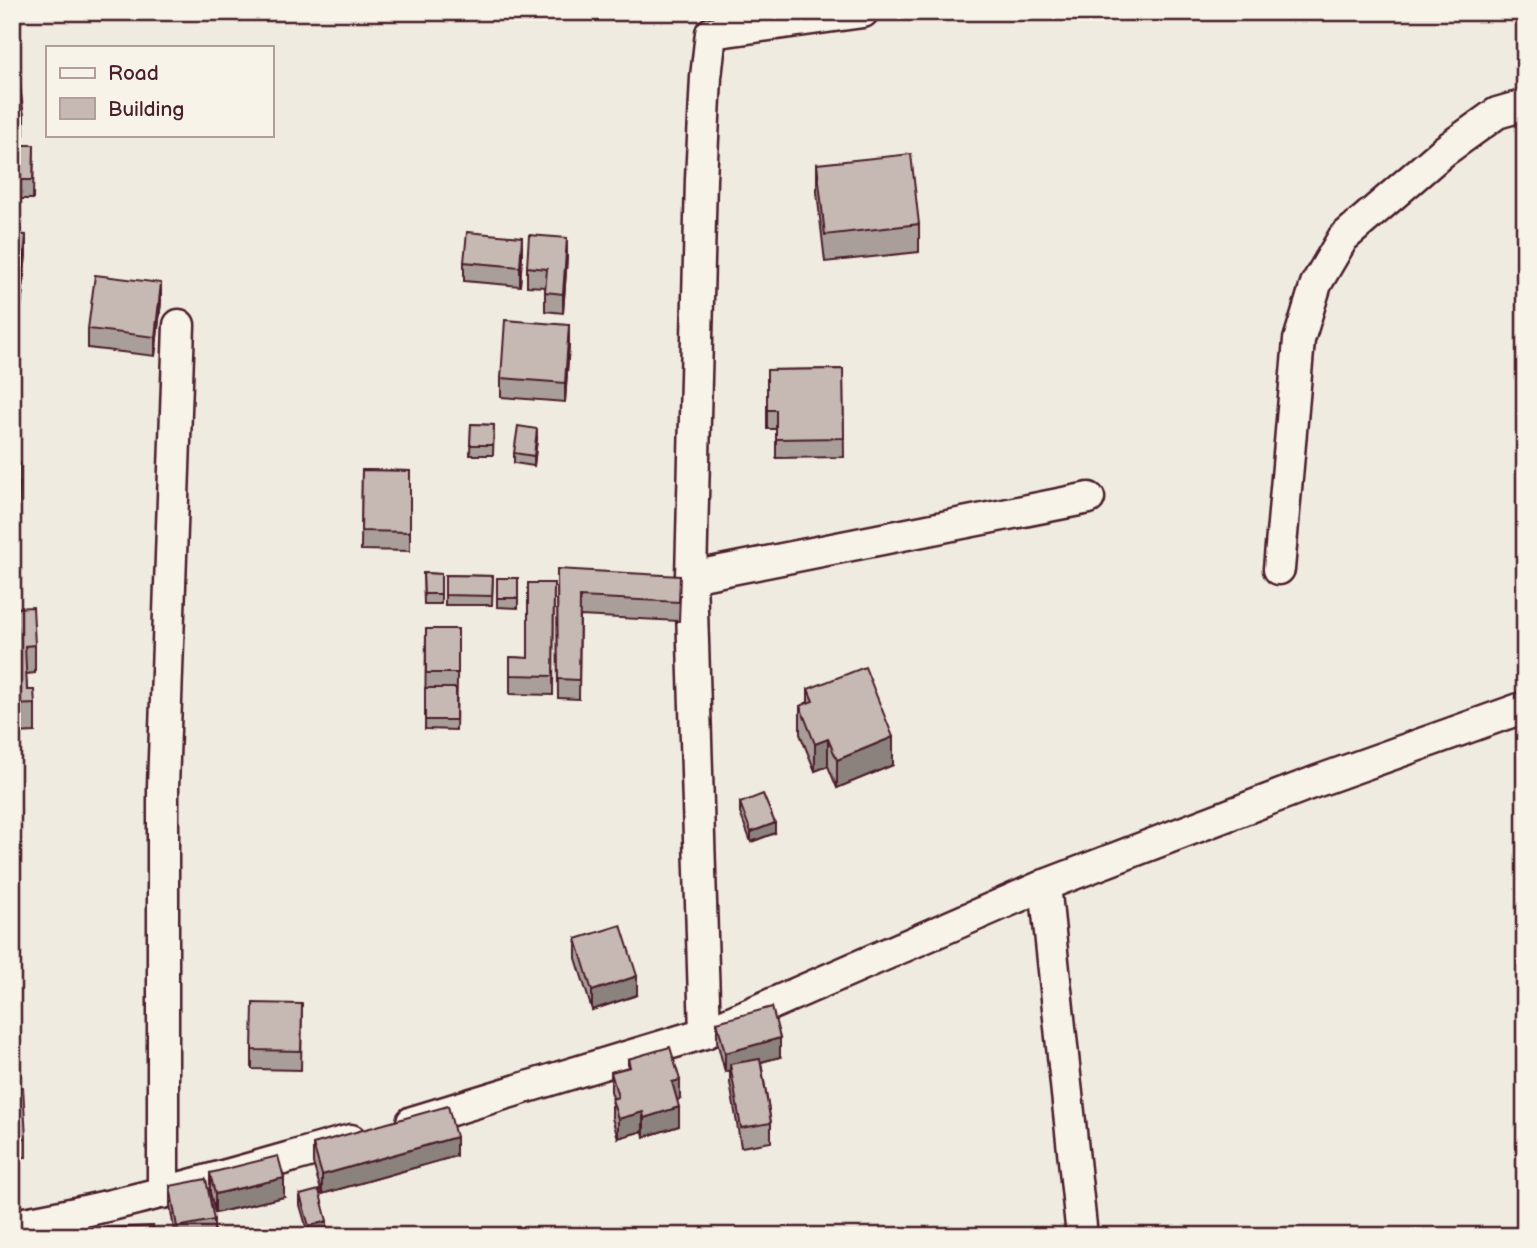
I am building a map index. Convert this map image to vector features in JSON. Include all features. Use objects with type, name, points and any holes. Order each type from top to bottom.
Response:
[{"type":"street","points":[[705,1033],[691,577],[701,179],[711,23],[863,12]]},
{"type":"street","points":[[1279,569],[1299,340],[1316,284],[1343,238],[1444,152],[1497,113],[1525,105]]},
{"type":"street","points":[[163,1193],[163,787],[179,325]]},
{"type":"street","points":[[691,577],[1089,498]]},
{"type":"street","points":[[12,1225],[69,1216],[163,1193],[394,1128],[705,1033],[1045,885],[1312,783],[1525,707]]},
{"type":"street","points":[[1045,885],[1082,1236]]},
{"type":"building","points":[[16,57],[24,116],[12,118],[12,58]]},
{"type":"building","points":[[12,145],[34,145],[33,180],[12,180]]},
{"type":"building","points":[[911,154],[919,224],[825,235],[817,164]]},
{"type":"building","points":[[467,232],[522,237],[520,267],[464,262]]},
{"type":"building","points":[[12,234],[26,235],[21,289],[12,288]]},
{"type":"building","points":[[529,235],[567,238],[563,294],[545,292],[547,269],[527,267]]},
{"type":"building","points":[[95,275],[161,283],[155,337],[88,329]]},
{"type":"building","points":[[505,320],[569,325],[565,383],[501,378]]},
{"type":"building","points":[[843,369],[844,438],[776,439],[776,410],[767,410],[767,370]]},
{"type":"building","points":[[471,424],[494,425],[493,445],[470,445]]},
{"type":"building","points":[[518,426],[537,429],[534,456],[514,453]]},
{"type":"building","points":[[12,463],[20,463],[18,515],[12,515]]},
{"type":"building","points":[[362,470],[410,471],[410,532],[361,531]]},
{"type":"building","points":[[557,569],[680,576],[679,602],[580,597],[579,680],[558,679]]},
{"type":"building","points":[[423,573],[441,574],[441,594],[424,594]]},
{"type":"building","points":[[445,575],[493,576],[492,596],[445,595]]},
{"type":"building","points":[[497,578],[518,578],[518,598],[497,598]]},
{"type":"building","points":[[528,583],[554,583],[553,676],[510,675],[510,657],[528,658]]},
{"type":"building","points":[[33,607],[35,645],[25,646],[27,690],[34,690],[35,704],[12,705],[12,608]]},
{"type":"building","points":[[426,629],[458,629],[458,673],[426,673]]},
{"type":"building","points":[[865,667],[893,737],[837,760],[828,739],[815,744],[800,706],[813,701],[808,689]]},
{"type":"building","points":[[425,688],[456,688],[456,720],[425,720]]},
{"type":"building","points":[[12,732],[15,732],[15,770],[12,770]]},
{"type":"building","points":[[763,794],[775,823],[751,832],[740,803]]},
{"type":"building","points":[[621,925],[637,976],[592,991],[576,939]]},
{"type":"building","points":[[253,1003],[302,1004],[301,1051],[252,1050]]},
{"type":"building","points":[[14,1004],[20,1057],[12,1057]]},
{"type":"building","points":[[772,1007],[780,1038],[725,1053],[717,1022]]},
{"type":"building","points":[[670,1047],[680,1080],[672,1082],[679,1107],[644,1118],[643,1112],[618,1119],[612,1099],[618,1097],[611,1072],[630,1067],[628,1059]]},
{"type":"building","points":[[760,1059],[771,1123],[741,1128],[730,1064]]},
{"type":"building","points":[[23,1087],[26,1138],[12,1139],[12,1088]]},
{"type":"building","points":[[448,1106],[456,1137],[322,1175],[313,1144]]},
{"type":"building","points":[[278,1156],[284,1178],[215,1194],[210,1173]]},
{"type":"building","points":[[206,1179],[214,1220],[177,1227],[170,1186]]},
{"type":"building","points":[[319,1190],[327,1221],[309,1226],[300,1195]]},
{"type":"building","points":[[153,1226],[153,1236],[87,1236],[86,1229]]},
{"type":"building","points":[[213,1232],[214,1236],[196,1236]]}]
